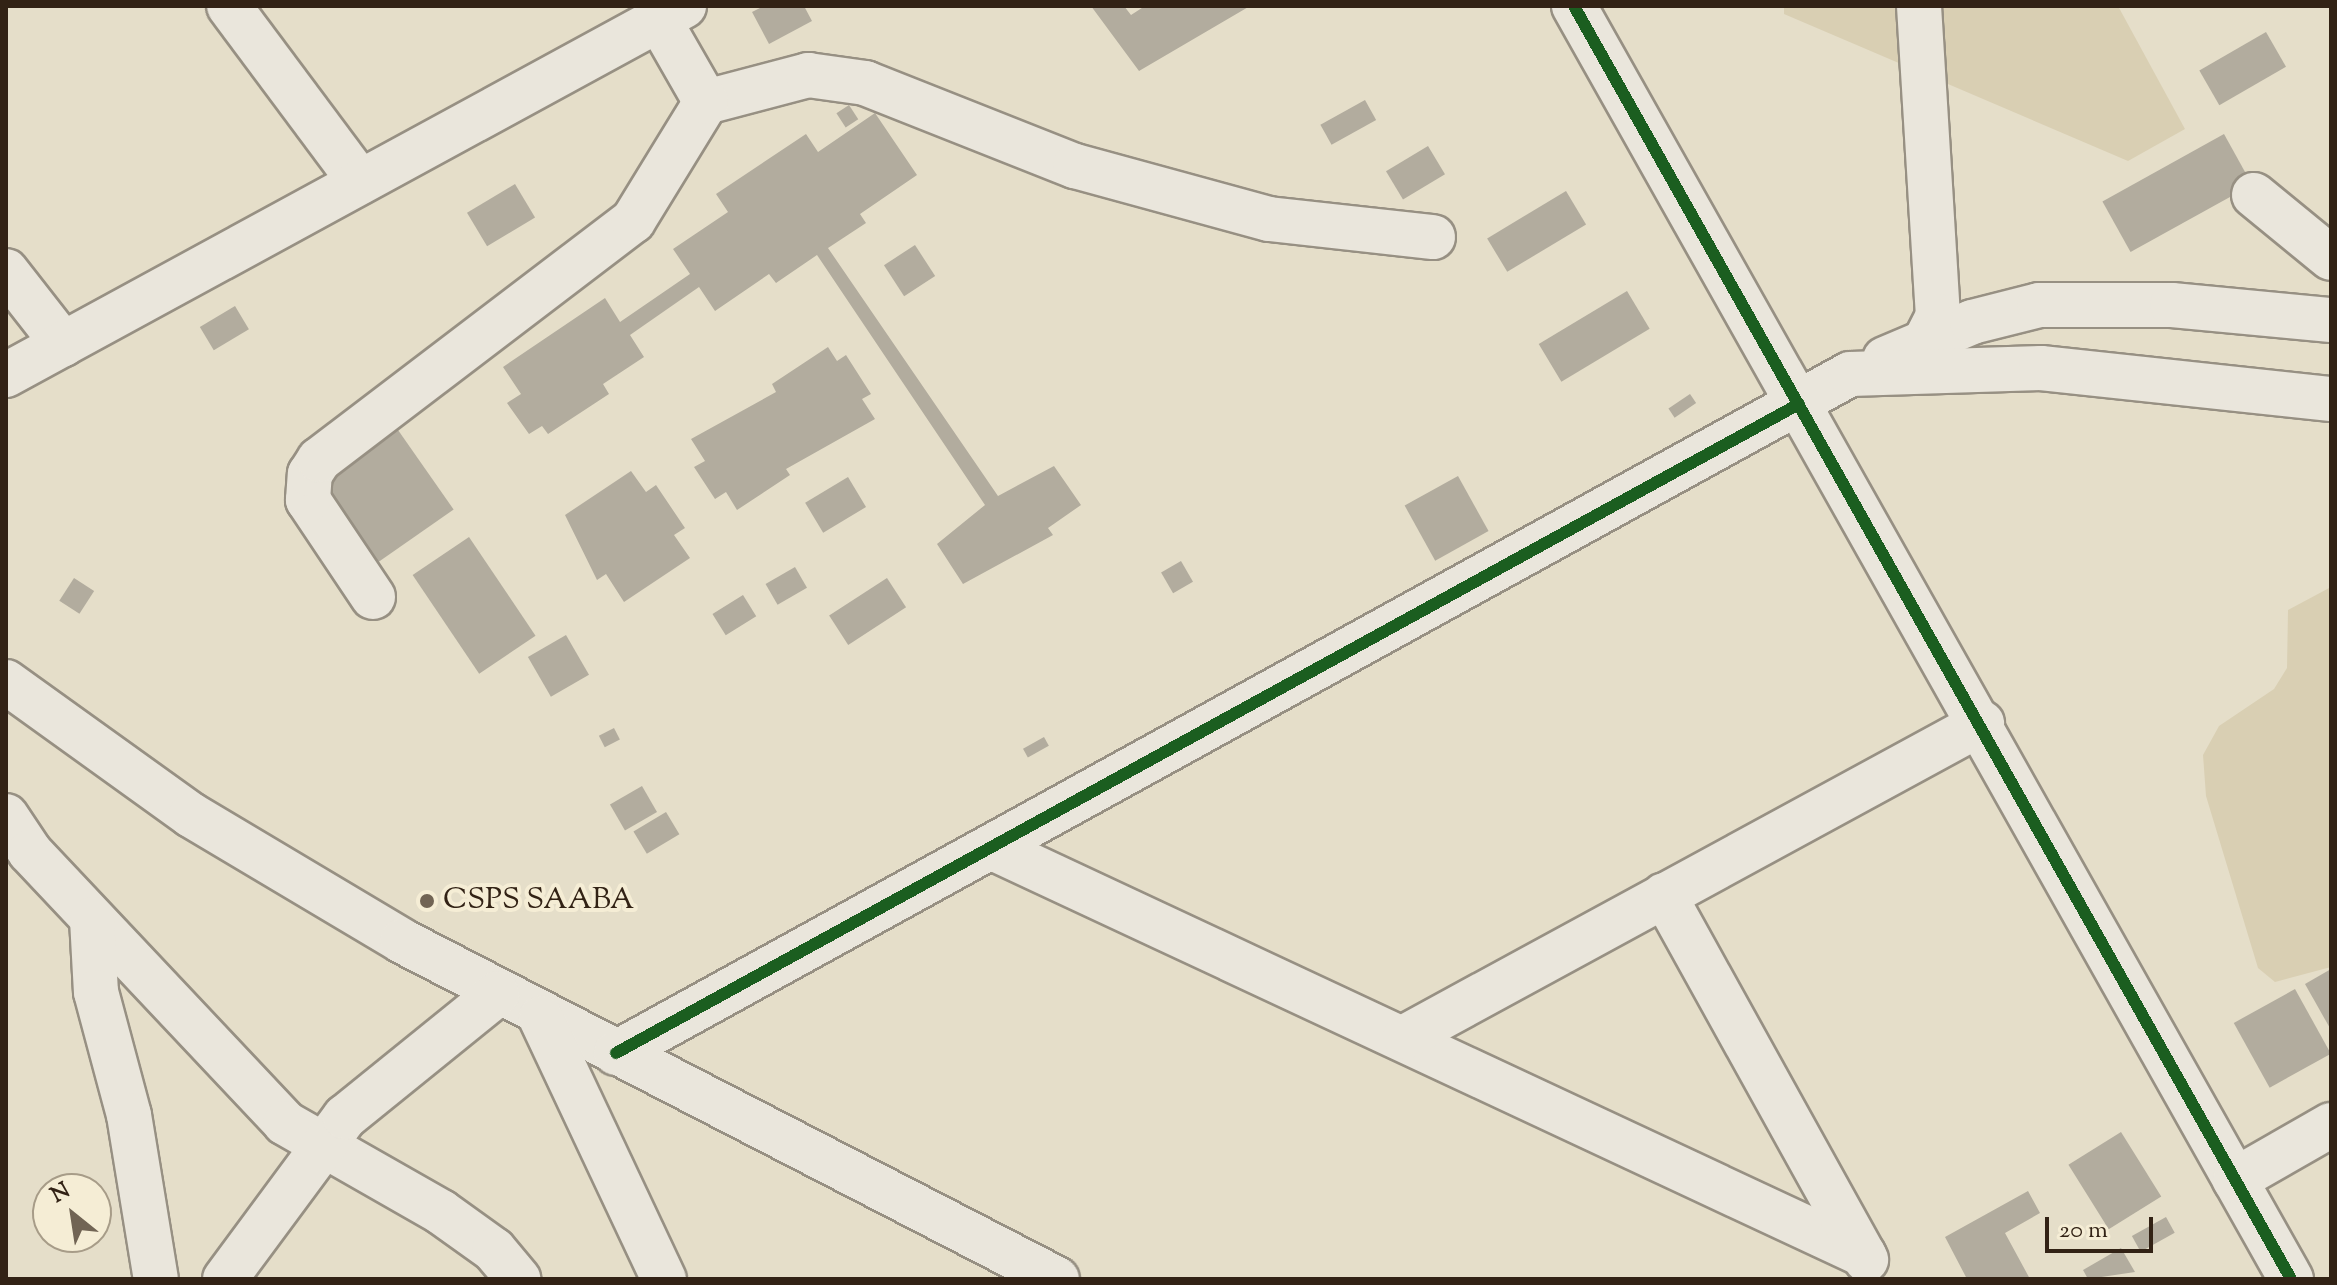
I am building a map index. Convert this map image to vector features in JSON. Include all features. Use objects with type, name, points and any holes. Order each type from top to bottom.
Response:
[{"type":"street","points":[[229,6],[360,182]]},
{"type":"street","points":[[1574,6],[1982,723],[2291,1279]]},
{"type":"street","points":[[1919,6],[1938,316],[1925,342]]},
{"type":"street","points":[[6,375],[672,13],[706,102]]},
{"type":"street","points":[[373,597],[308,500],[319,460],[633,221],[706,102],[808,75],[865,83],[1075,166],[1254,215],[1433,237]]},
{"type":"street","points":[[2254,195],[2331,258]]},
{"type":"street","points":[[6,271],[63,344]]},
{"type":"street","points":[[616,1053],[995,849],[1850,374],[1972,322],[2080,302],[2331,320]]},
{"type":"street","points":[[1850,374],[2041,368],[2331,399]]},
{"type":"street","points":[[6,682],[191,815],[497,994],[1057,1279]]},
{"type":"street","points":[[1405,1037],[1982,723]]},
{"type":"street","points":[[6,816],[92,919],[285,1123],[318,1146],[441,1212],[494,1250],[518,1279]]},
{"type":"street","points":[[995,849],[1405,1037],[1870,1267]]},
{"type":"street","points":[[1664,895],[1870,1267]]},
{"type":"street","points":[[92,919],[96,992],[117,1057],[156,1279]]},
{"type":"street","points":[[225,1279],[318,1146],[404,1063],[497,994]]},
{"type":"street","points":[[541,1018],[664,1279]]},
{"type":"street","points":[[2235,1180],[2331,1125]]},
{"type":"shaded area","points":[[1784,6],[2118,6],[2185,129],[2128,161],[1784,14]]},
{"type":"shaded area","points":[[2331,587],[2331,967],[2275,982],[2258,968],[2206,796],[2203,755],[2219,726],[2274,689],[2287,668],[2288,610]]},
{"type":"building","points":[[764,6],[804,6],[812,21],[769,44],[752,12]]},
{"type":"building","points":[[1091,6],[1124,6],[1131,15],[1145,6],[1250,6],[1139,71]]},
{"type":"building","points":[[2266,32],[2286,67],[2219,105],[2199,70]]},
{"type":"building","points":[[1365,100],[1376,120],[1332,145],[1320,125]]},
{"type":"building","points":[[849,105],[858,119],[846,127],[836,113]]},
{"type":"building","points":[[875,113],[917,175],[860,214],[866,223],[828,248],[998,496],[1054,466],[1081,505],[1048,528],[1053,535],[963,584],[937,544],[985,505],[817,255],[776,283],[769,274],[715,311],[699,287],[630,335],[644,357],[603,384],[609,394],[548,434],[542,426],[529,434],[507,403],[521,394],[503,367],[605,298],[620,322],[690,274],[673,249],[728,212],[716,194],[806,134],[818,152]]},
{"type":"building","points":[[2224,134],[2252,185],[2131,252],[2102,201]]},
{"type":"building","points":[[1428,146],[1445,174],[1403,200],[1386,171]]},
{"type":"building","points":[[515,184],[535,217],[487,246],[467,213]]},
{"type":"building","points":[[1566,191],[1586,224],[1507,272],[1487,238]]},
{"type":"building","points":[[915,245],[935,276],[904,296],[884,265]]},
{"type":"building","points":[[1627,291],[1650,329],[1561,382],[1539,344]]},
{"type":"building","points":[[235,306],[249,329],[214,350],[200,327]]},
{"type":"building","points":[[828,347],[837,361],[846,355],[871,394],[862,399],[875,419],[786,469],[790,475],[737,510],[726,492],[715,499],[694,467],[705,461],[691,439],[776,392],[772,384]]},
{"type":"building","points":[[1690,394],[1696,403],[1675,418],[1668,409]]},
{"type":"building","points":[[398,430],[454,509],[377,563],[321,484]]},
{"type":"building","points":[[631,471],[646,492],[656,485],[685,528],[674,535],[690,558],[624,602],[606,574],[597,580],[565,515]]},
{"type":"building","points":[[1458,476],[1489,531],[1435,561],[1405,506]]},
{"type":"building","points":[[848,477],[866,507],[823,533],[805,503]]},
{"type":"building","points":[[469,537],[536,636],[479,674],[413,575]]},
{"type":"building","points":[[1181,561],[1193,582],[1173,593],[1161,572]]},
{"type":"building","points":[[795,567],[807,588],[778,605],[766,584]]},
{"type":"building","points":[[74,578],[94,591],[79,614],[59,601]]},
{"type":"building","points":[[887,578],[906,607],[848,645],[829,616]]},
{"type":"building","points":[[743,595],[756,616],[726,635],[712,614]]},
{"type":"building","points":[[566,635],[589,675],[551,697],[528,657]]},
{"type":"building","points":[[614,728],[620,740],[605,747],[599,736]]},
{"type":"building","points":[[1044,737],[1049,746],[1028,757],[1023,749]]},
{"type":"building","points":[[642,786],[657,812],[625,830],[610,804]]},
{"type":"building","points":[[666,812],[679,834],[647,854],[633,832]]},
{"type":"building","points":[[2331,969],[2331,1030],[2305,984]]},
{"type":"building","points":[[2295,989],[2331,1054],[2270,1088],[2234,1023]]},
{"type":"building","points":[[2121,1132],[2161,1196],[2109,1229],[2068,1165]]},
{"type":"building","points":[[2028,1191],[2040,1213],[2005,1233],[2030,1279],[1967,1279],[1945,1237]]},
{"type":"building","points":[[2166,1217],[2175,1233],[2141,1252],[2132,1236]]},
{"type":"building","points":[[2121,1248],[2135,1272],[2088,1279],[2083,1270]]},
{"type":"cycle path","points":[[1574,6],[2291,1279]]},
{"type":"cycle path","points":[[616,1053],[1799,404]]},
{"type":"place","name":"CSPS SAABA","points":[[427,901]]}]
